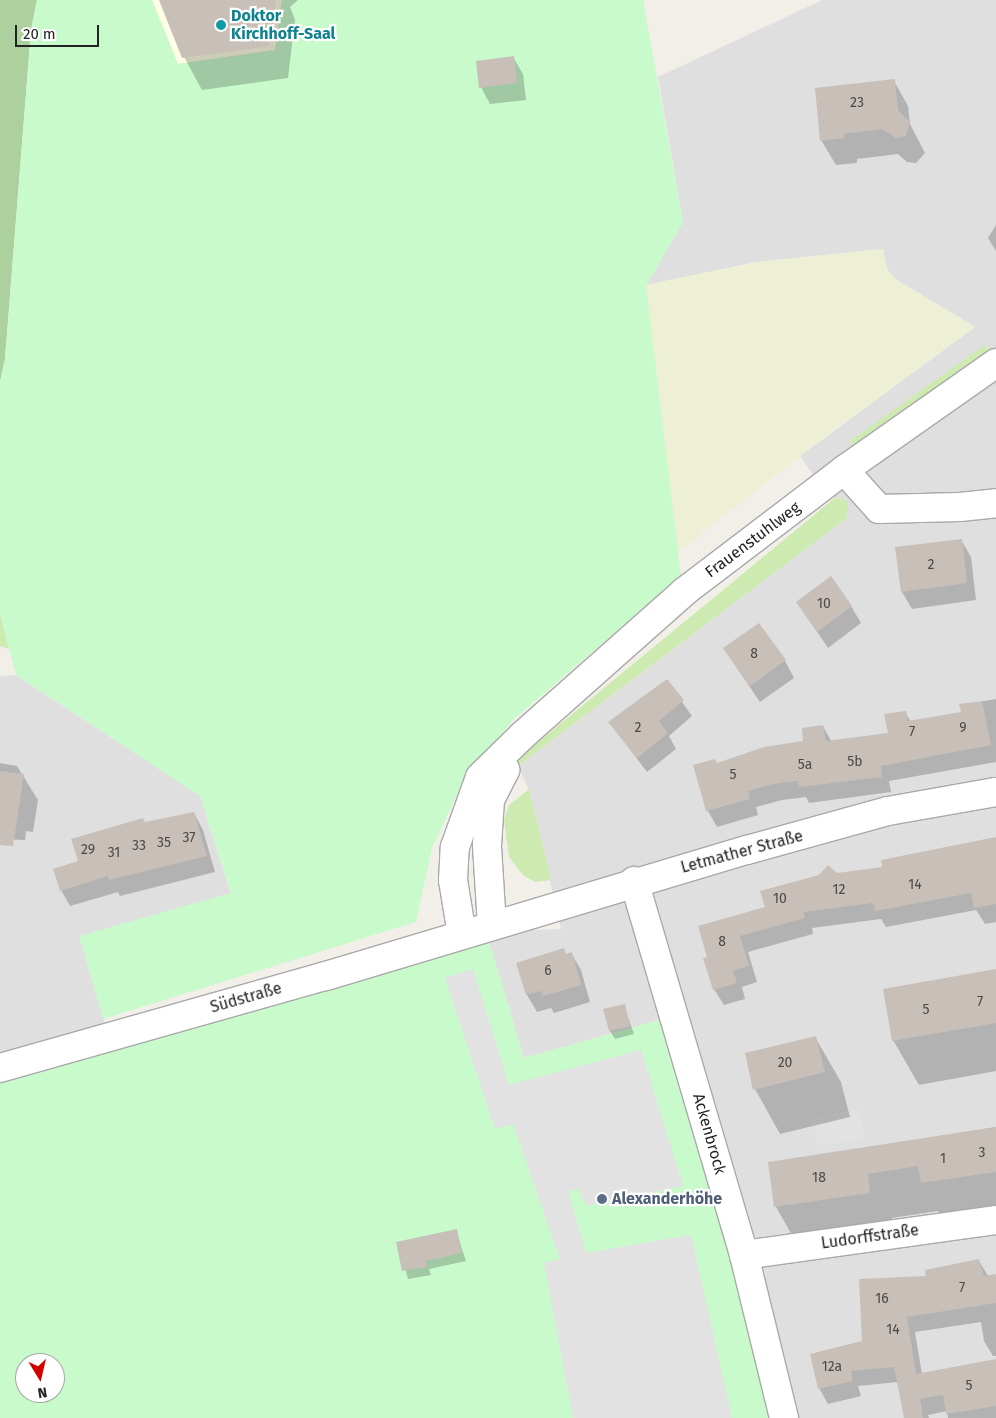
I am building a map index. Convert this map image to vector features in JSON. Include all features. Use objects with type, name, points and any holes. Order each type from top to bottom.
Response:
[{"type":"street","name":"Frauenstuhlweg","points":[[462,936],[453,880],[458,839],[480,777],[522,735],[684,592],[844,470],[996,362]]},
{"type":"street","points":[[844,470],[879,509],[960,508],[996,503]]},
{"type":"street","name":"Frauenstuhlweg","points":[[492,926],[487,846],[490,800],[522,735]]},
{"type":"street","name":"Letmather Straße","points":[[492,926],[634,881],[888,812],[996,792]]},
{"type":"street","name":"Ackenbrock","points":[[634,881],[744,1255],[784,1418]]},
{"type":"street","name":"Südstraße","points":[[0,1068],[492,926]]},
{"type":"street","name":"Ludorffstraße","points":[[744,1255],[996,1220]]},
{"type":"shaded area","name":"Doktor Kirchhoff-Saal","points":[[152,0],[282,0],[275,50],[178,64]]},
{"type":"shaded area","points":[[822,0],[996,0],[996,1418],[784,1418],[670,1017],[524,1058],[486,931],[561,929],[529,790],[518,766],[847,518],[836,497],[830,499],[800,456],[975,327],[895,279],[887,269],[882,249],[757,262],[646,285],[683,222],[658,77]]},
{"type":"shaded area","points":[[883,249],[887,269],[895,279],[975,327],[827,435],[678,552],[646,285],[757,262]]},
{"type":"shaded area","points":[[16,675],[200,796],[231,894],[80,936],[109,1038],[0,1068],[0,676]]},
{"type":"shaded area","name":"Alexanderhöhe","points":[[473,969],[509,1085],[641,1050],[683,1186],[587,1206],[578,1189],[568,1192],[586,1253],[691,1235],[732,1418],[573,1418],[544,1263],[560,1259],[513,1124],[495,1129],[445,978]]},
{"type":"shaded area","points":[[860,1110],[864,1140],[817,1146],[814,1116]]},
{"type":"green space","points":[[0,0],[37,0],[31,30],[5,359],[0,382]]},
{"type":"green space","points":[[37,0],[152,0],[178,64],[275,50],[282,0],[643,0],[683,222],[646,285],[681,576],[514,719],[466,775],[432,848],[416,922],[103,1019],[79,936],[231,893],[200,796],[16,675],[0,613],[0,382],[5,359],[31,30]]},
{"type":"green space","points":[[985,345],[990,351],[855,448],[850,441]]},
{"type":"green space","points":[[836,497],[848,502],[847,518],[518,766],[520,757]]},
{"type":"green space","points":[[0,613],[9,649],[0,646]]},
{"type":"green space","points":[[529,789],[551,880],[535,882],[524,876],[509,857],[504,819],[509,805]]},
{"type":"green space","points":[[486,931],[524,1058],[670,1017],[777,1418],[0,1418],[0,1074]]},
{"type":"building","name":"Doktor Kirchhoff-Saal","points":[[159,0],[276,0],[270,46],[182,58]]},
{"type":"building","points":[[514,56],[517,83],[479,88],[476,61]]},
{"type":"building","points":[[895,79],[898,110],[910,122],[906,136],[896,138],[882,129],[843,134],[844,138],[820,141],[815,88]]},
{"type":"building","points":[[962,539],[967,583],[901,592],[895,547]]},
{"type":"building","points":[[831,576],[852,606],[817,632],[796,602]]},
{"type":"building","points":[[759,623],[786,660],[750,686],[723,648]]},
{"type":"building","points":[[667,679],[684,700],[659,721],[668,733],[637,758],[608,722]]},
{"type":"building","points":[[982,701],[991,745],[881,766],[882,777],[799,787],[798,781],[773,784],[748,791],[750,799],[706,811],[693,765],[715,759],[717,763],[764,747],[803,741],[802,728],[823,725],[826,741],[888,733],[884,714],[906,711],[908,721],[961,712],[959,704]]},
{"type":"building","points":[[0,771],[24,774],[13,846],[0,845]]},
{"type":"building","points":[[194,812],[207,856],[109,880],[108,876],[60,891],[53,869],[78,861],[71,839],[143,818],[145,822]]},
{"type":"building","points":[[996,837],[996,904],[974,908],[971,893],[875,911],[873,903],[803,912],[805,918],[740,936],[749,966],[733,971],[737,983],[713,990],[703,958],[707,957],[698,926],[765,907],[760,891],[819,875],[828,865],[837,873],[882,867],[881,860]]},
{"type":"building","points":[[564,948],[566,954],[572,952],[581,985],[543,996],[541,991],[526,995],[516,963]]},
{"type":"building","points":[[996,969],[996,1023],[892,1041],[883,989]]},
{"type":"building","points":[[625,1004],[630,1026],[609,1031],[603,1009]]},
{"type":"building","points":[[816,1036],[825,1072],[753,1090],[745,1053]]},
{"type":"building","points":[[996,1127],[996,1172],[921,1183],[918,1166],[868,1174],[870,1193],[774,1207],[768,1162]]},
{"type":"building","points":[[457,1229],[462,1253],[426,1261],[427,1267],[402,1271],[396,1242]]},
{"type":"building","points":[[979,1259],[984,1276],[996,1274],[996,1303],[907,1317],[916,1374],[996,1359],[996,1406],[946,1414],[943,1395],[920,1399],[923,1418],[904,1418],[894,1367],[851,1371],[853,1381],[818,1389],[810,1354],[862,1341],[859,1279],[926,1276],[925,1270]]},
{"type":"place","name":"Doktor Kirchhoff-Saal","points":[[221,25]]},
{"type":"place","name":"Alexanderhöhe","points":[[602,1199]]}]
